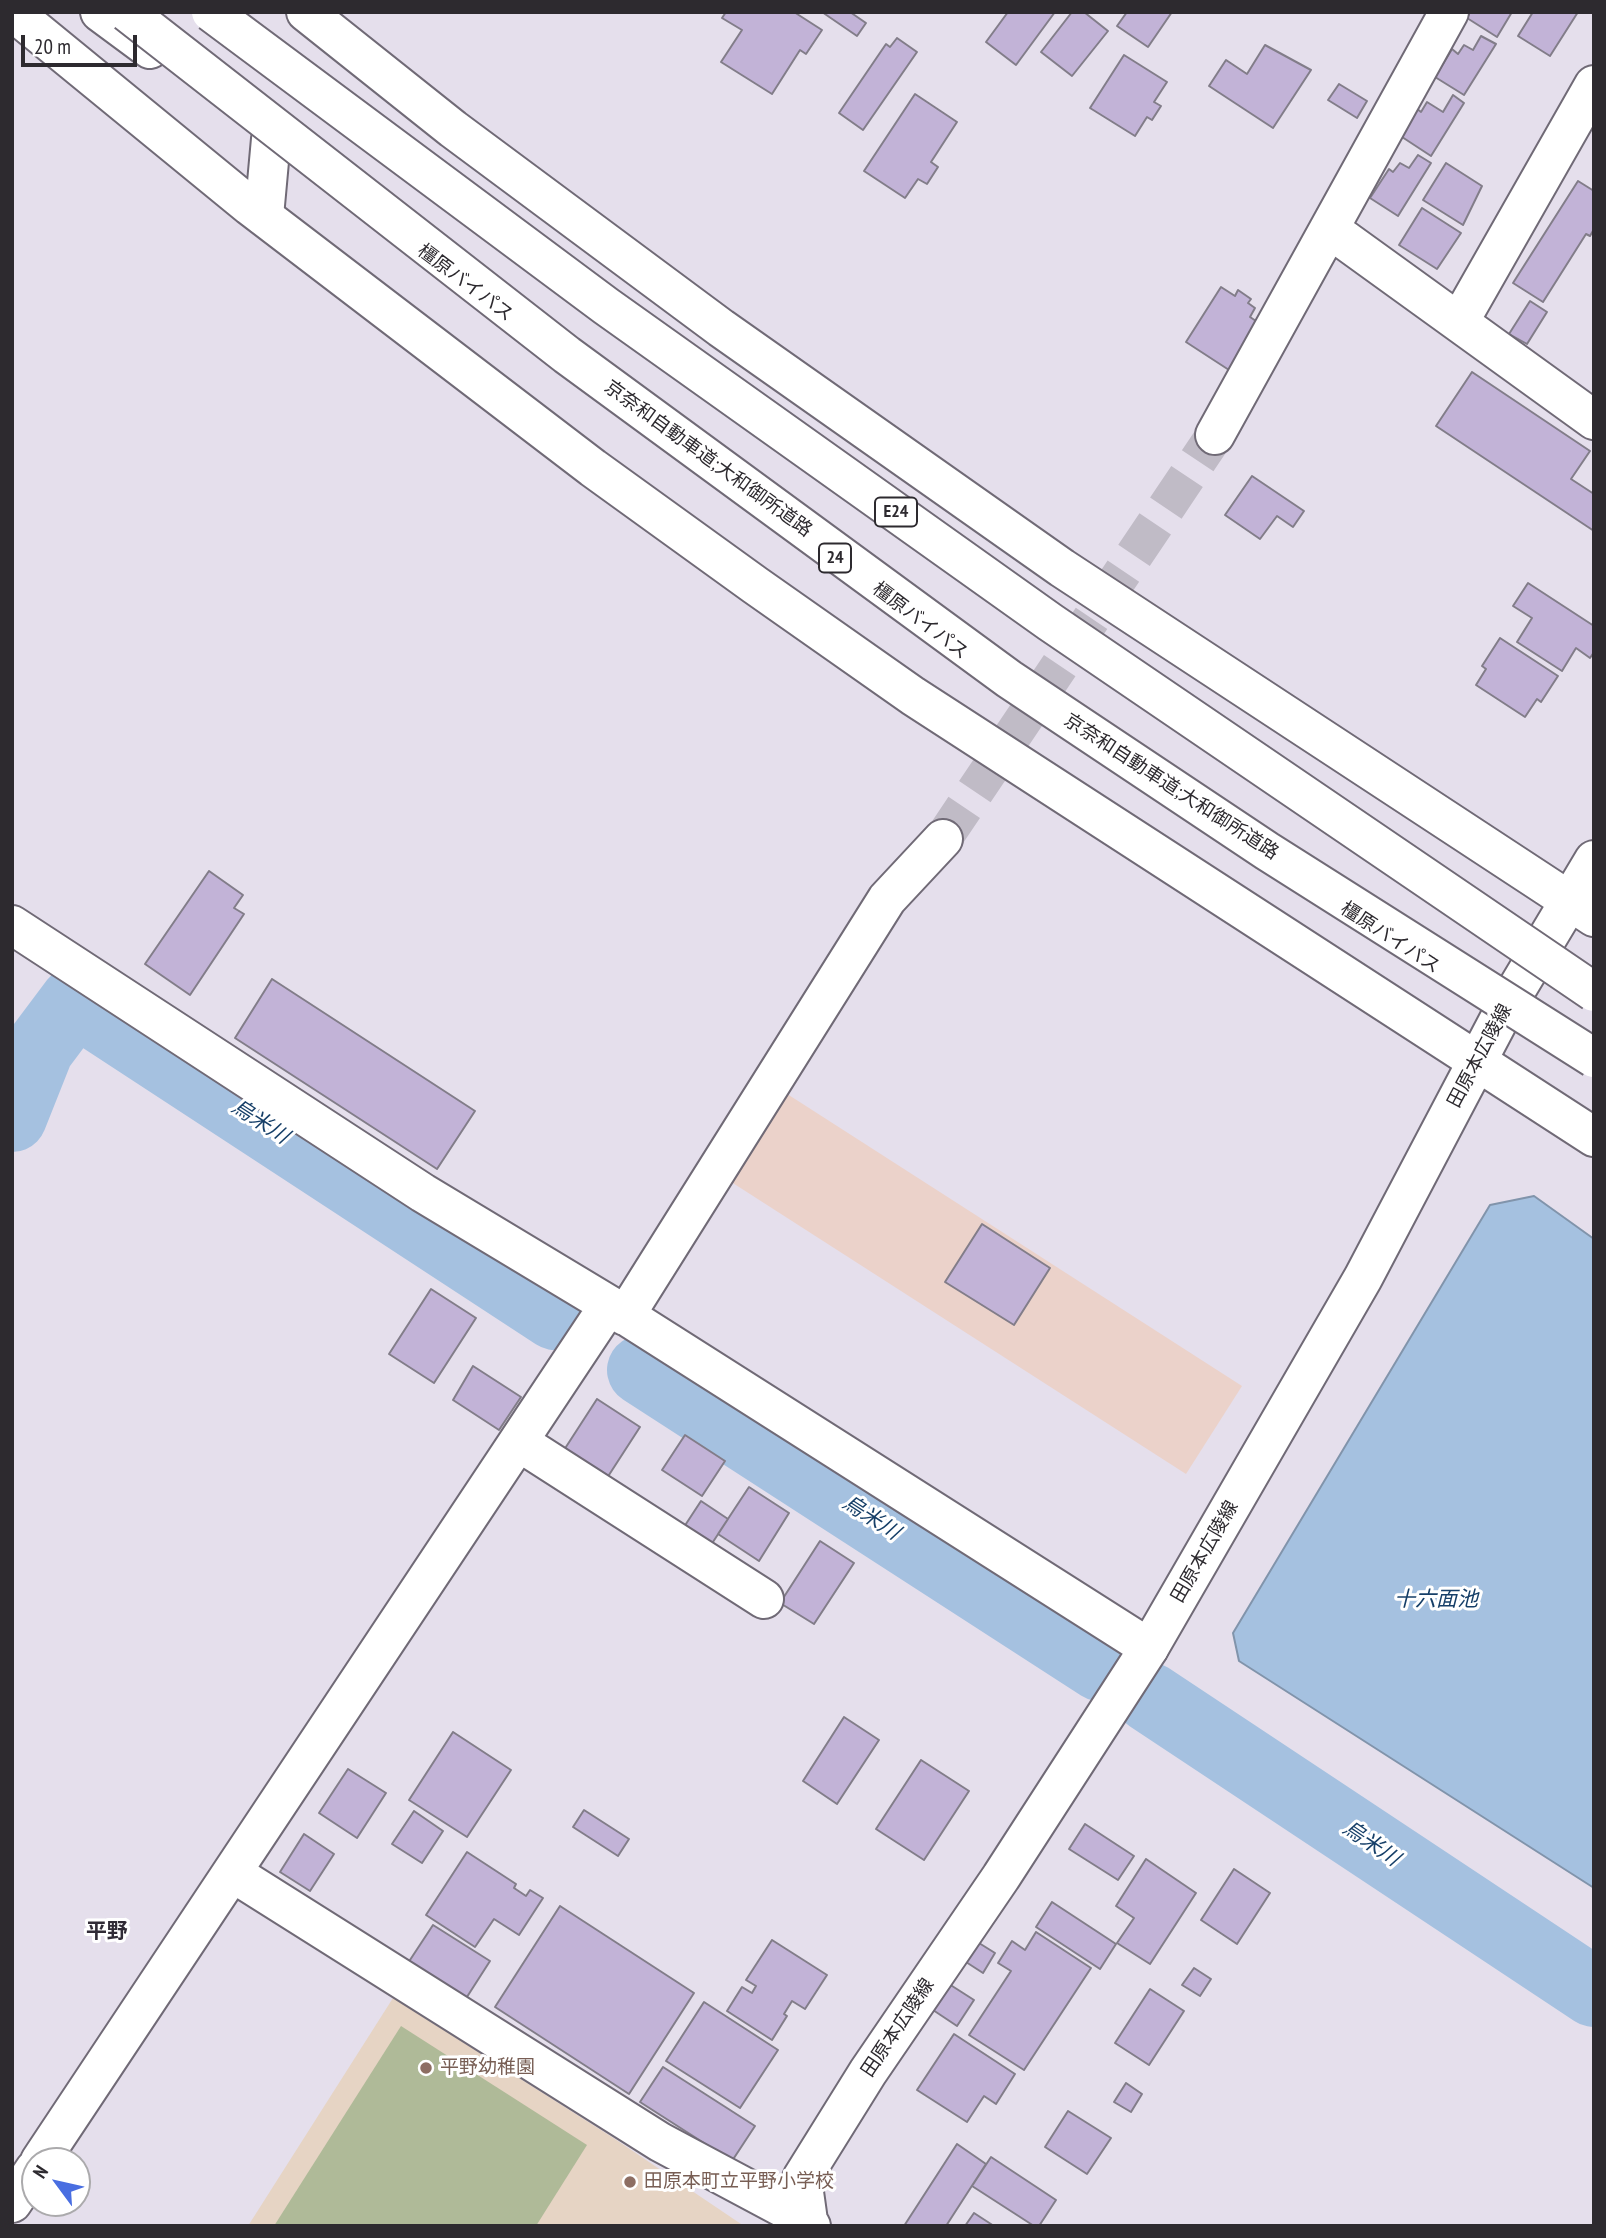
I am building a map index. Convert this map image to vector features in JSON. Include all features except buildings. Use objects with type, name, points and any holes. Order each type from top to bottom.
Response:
[{"type":"main road","points":[[13,12],[264,216],[593,468],[913,696],[1594,1137]]},
{"type":"main road","name":"橿原バイパス","points":[[100,12],[1014,691],[1594,1071]]},
{"type":"main road","name":"京奈和自動車道;大和御所道路","points":[[127,12],[567,355],[1009,679],[1267,851],[1594,1058]]},
{"type":"main road","name":"E24","points":[[211,12],[606,306],[1038,614],[1594,992]]},
{"type":"main road","points":[[237,12],[619,298],[1057,607],[1543,943],[1594,975]]},
{"type":"main road","points":[[306,12],[453,129],[710,320],[1062,568],[1582,909]]},
{"type":"main road","points":[[1215,435],[1331,230],[1449,12]]},
{"type":"main road","points":[[1459,322],[1594,85]]},
{"type":"main road","points":[[264,216],[271,139]]},
{"type":"main road","points":[[1331,230],[1594,420]]},
{"type":"main road","points":[[49,2147],[519,1442],[617,1311],[887,899],[943,839]]},
{"type":"main road","name":"田原本広陵線","points":[[809,2224],[802,2178],[868,2072],[1001,1877],[1149,1648],[1363,1278],[1503,1012],[1543,943],[1582,909],[1594,860]]},
{"type":"main road","points":[[12,925],[422,1193],[617,1311],[1149,1648]]},
{"type":"main road","points":[[519,1442],[764,1599]]},
{"type":"main road","points":[[233,1873],[660,2141],[809,2224]]},
{"type":"shaded area","points":[[781,1090],[1242,1386],[1186,1474],[725,1178]]},
{"type":"shaded area","name":"平野幼稚園","points":[[393,1998],[612,2137],[744,2226],[248,2226]]},
{"type":"green space","name":"平野幼稚園","points":[[401,2026],[587,2145],[536,2226],[274,2226]]},
{"type":"water","name":"十六面池","points":[[1534,1196],[1594,1239],[1594,1888],[1239,1661],[1233,1633],[1490,1205]]},
{"type":"waterway","name":"烏米川","points":[[12,1117],[39,1049],[75,1001],[555,1315]]},
{"type":"waterway","name":"烏米川","points":[[642,1370],[1100,1666]]},
{"type":"waterway","name":"烏米川","points":[[1149,1697],[1594,1992]]},
{"type":"tunnel","points":[[943,839],[1215,435]]},
{"type":"place","name":"平野幼稚園","points":[[426,2068]]},
{"type":"place","name":"田原本町立平野小学校","points":[[630,2182]]},
{"type":"district","name":"平野","points":[[107,1932]]}]
